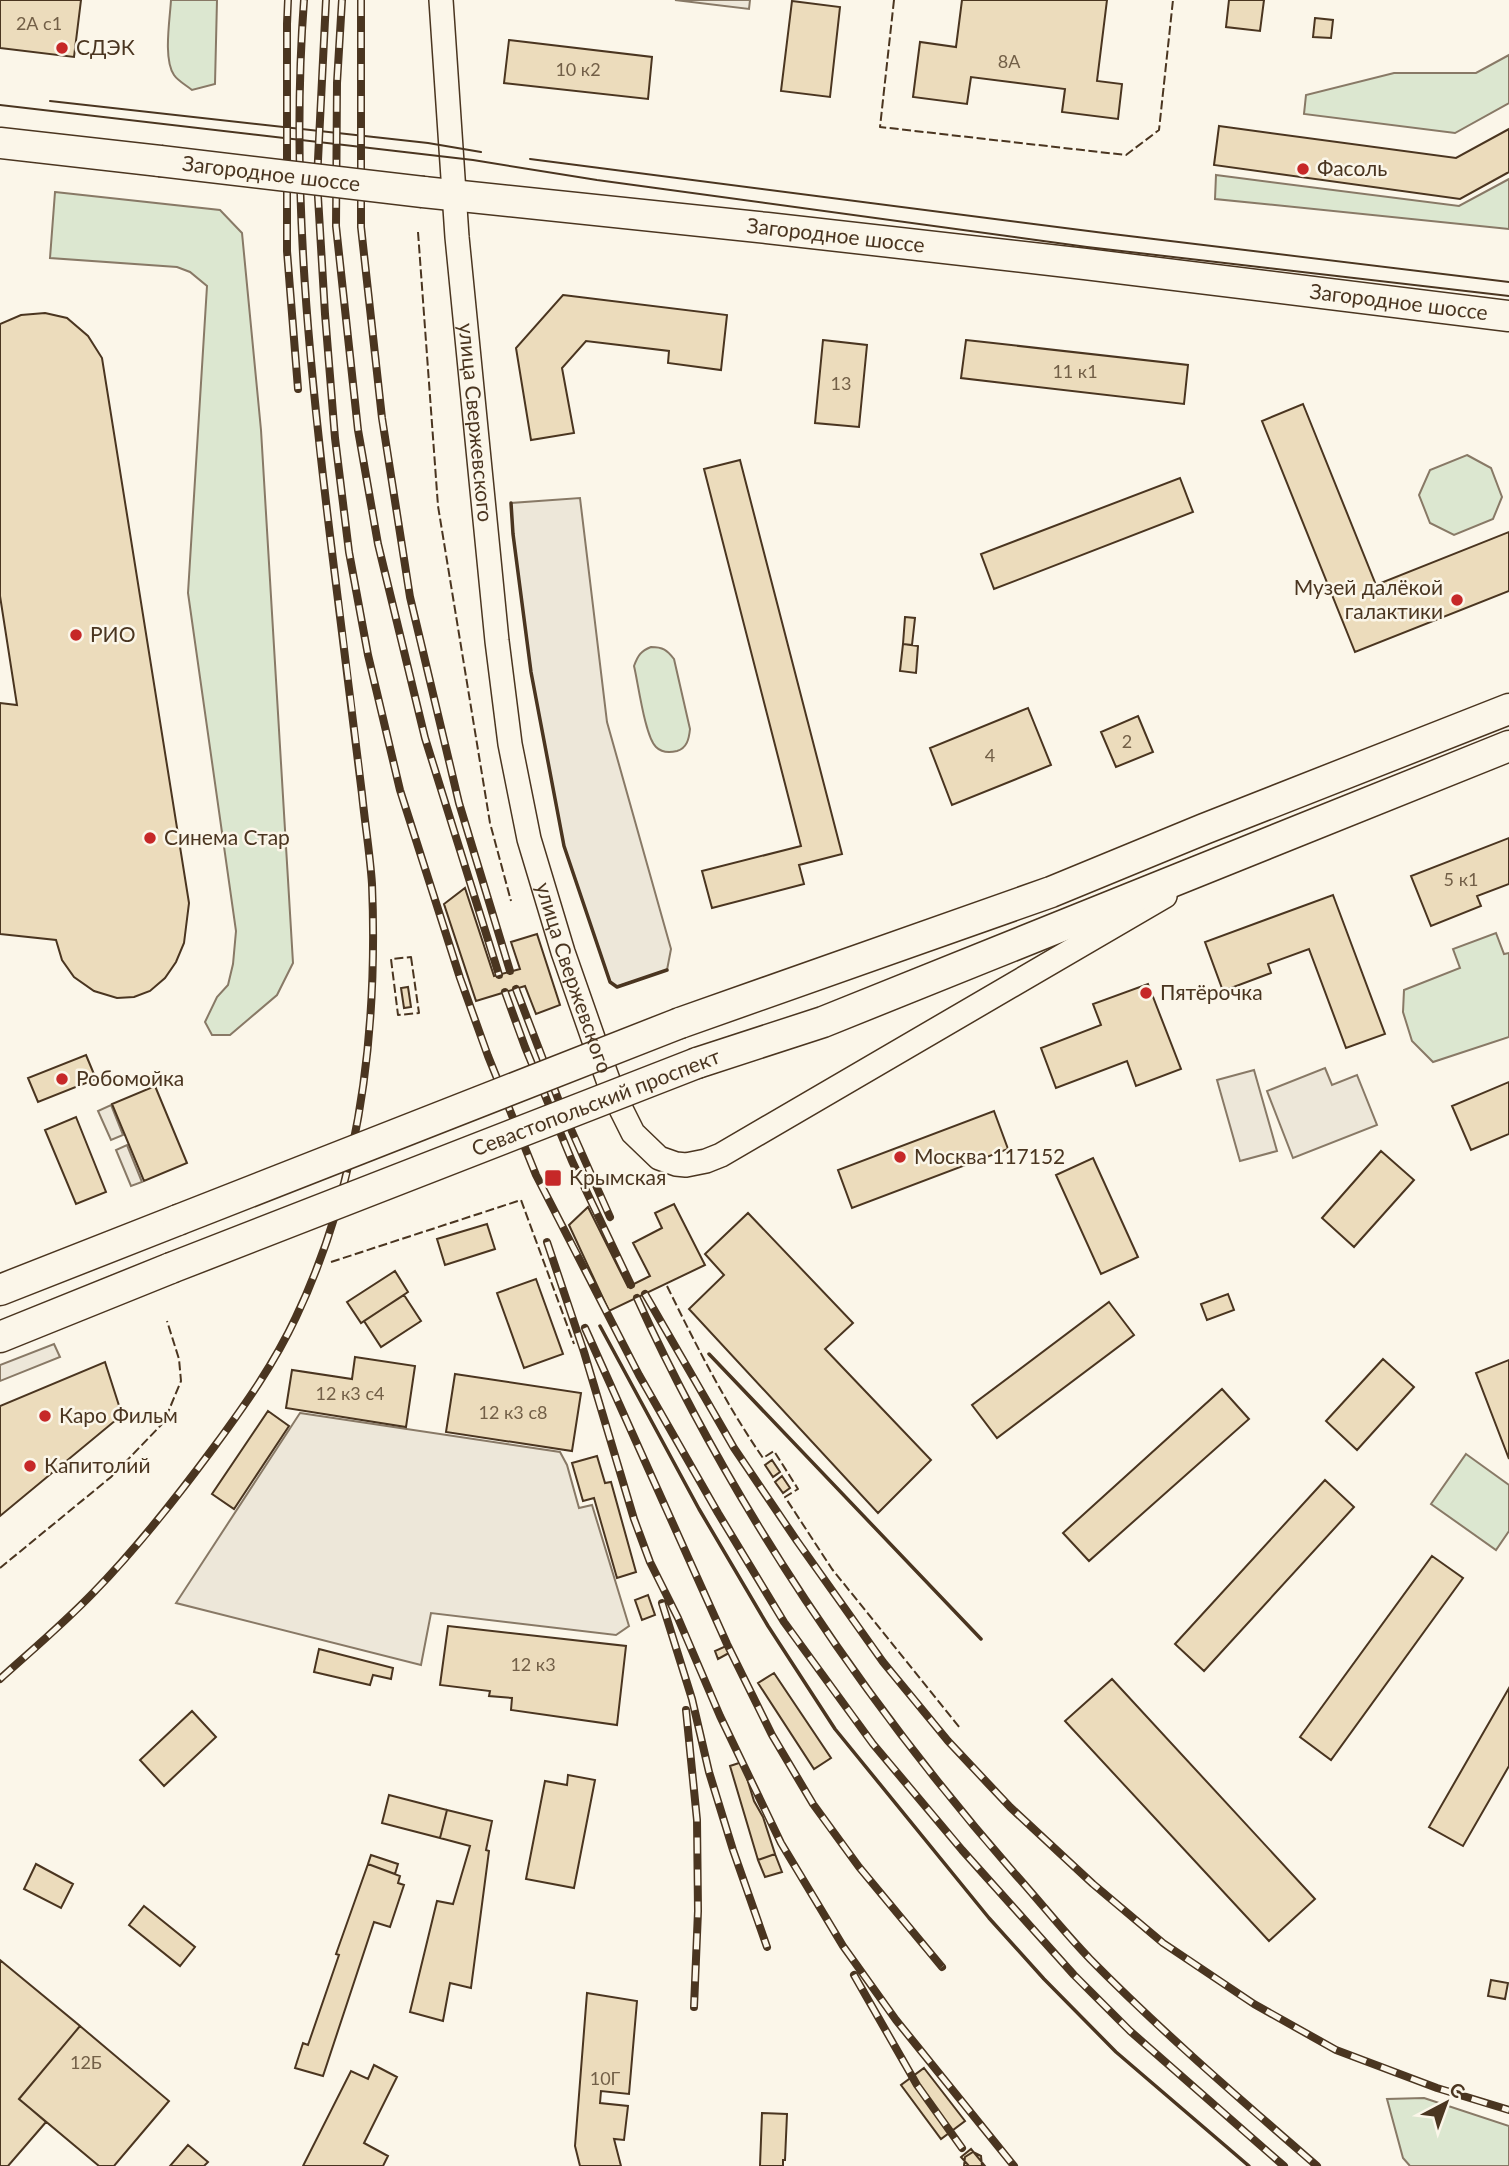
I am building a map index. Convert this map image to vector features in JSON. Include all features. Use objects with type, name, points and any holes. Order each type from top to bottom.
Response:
[{"type":"main road","name":"Загородное шоссе","points":[[0,143],[455,196],[990,253],[1509,316]]},
{"type":"main road","name":"Севастопольский проспект","points":[[0,1290],[680,1023],[1051,892],[1509,709]]},
{"type":"main road","name":"Севастопольский проспект","points":[[0,1337],[697,1063],[823,1022],[1509,746]]},
{"type":"street","name":"улица Свержевского","points":[[441,0],[440,16],[455,196],[496,641],[513,757],[529,839],[563,952],[612,1091],[633,1133],[659,1158],[686,1165],[721,1155],[1203,870]]},
{"type":"street","points":[[1269,803],[1259,814],[1259,828],[1269,838],[1283,838]]},
{"type":"street","points":[[1179,839],[1194,839],[1204,850],[1203,870]]},
{"type":"green space","points":[[171,0],[217,0],[215,84],[192,90],[174,75],[168,49]]},
{"type":"green space","points":[[1509,55],[1509,103],[1455,133],[1304,114],[1306,95],[1394,73],[1476,73]]},
{"type":"green space","points":[[1216,175],[1459,206],[1509,179],[1509,229],[1215,199]]},
{"type":"green space","points":[[55,192],[220,210],[242,233],[261,430],[293,963],[277,995],[230,1035],[212,1035],[205,1022],[217,997],[228,985],[236,931],[188,593],[207,286],[190,272],[177,267],[50,258]]},
{"type":"green space","points":[[1467,455],[1491,468],[1502,497],[1493,519],[1454,535],[1430,523],[1419,495],[1430,470]]},
{"type":"green space","points":[[651,647],[664,650],[674,659],[690,729],[687,743],[677,751],[666,752],[656,747],[645,721],[634,666],[640,654]]},
{"type":"green space","points":[[1496,933],[1504,954],[1509,953],[1509,1037],[1433,1062],[1412,1041],[1403,1012],[1404,990],[1460,968],[1453,949]]},
{"type":"green space","points":[[1466,1454],[1509,1485],[1509,1531],[1496,1550],[1431,1504]]},
{"type":"green space","points":[[1424,2098],[1509,2126],[1509,2166],[1410,2166],[1403,2158],[1387,2099]]},
{"type":"shaded area","points":[[675,0],[750,0],[749,9]]},
{"type":"shaded area","points":[[580,498],[607,722],[671,949],[667,970],[617,987],[610,982],[564,846],[531,672],[513,534],[511,503]]},
{"type":"shaded area","points":[[1325,1068],[1332,1085],[1357,1075],[1377,1125],[1293,1158],[1267,1091]]},
{"type":"shaded area","points":[[1254,1070],[1277,1151],[1240,1161],[1217,1080]]},
{"type":"shaded area","points":[[111,1105],[123,1135],[111,1140],[98,1111]]},
{"type":"shaded area","points":[[127,1145],[142,1182],[131,1186],[116,1150]]},
{"type":"shaded area","points":[[54,1344],[60,1357],[0,1381],[0,1365]]},
{"type":"shaded area","points":[[300,1413],[560,1452],[567,1465],[579,1508],[592,1505],[629,1626],[616,1635],[431,1613],[421,1665],[176,1603]]},
{"type":"building","points":[[0,0],[81,0],[74,57],[0,48]]},
{"type":"building","points":[[962,0],[1107,0],[1097,81],[1122,84],[1118,119],[1062,112],[1065,89],[971,77],[967,104],[913,97],[920,42],[956,47]]},
{"type":"building","points":[[1229,0],[1264,0],[1260,31],[1226,27]]},
{"type":"building","points":[[792,1],[840,7],[830,97],[781,91]]},
{"type":"building","points":[[1315,18],[1333,20],[1331,38],[1313,37]]},
{"type":"building","points":[[509,40],[652,57],[648,99],[504,83]]},
{"type":"building","points":[[1219,126],[1456,158],[1509,129],[1509,172],[1460,199],[1214,165]]},
{"type":"building","points":[[563,295],[727,315],[721,370],[668,363],[669,351],[586,341],[562,368],[574,433],[531,440],[516,348]]},
{"type":"building","name":"РИО","points":[[45,313],[67,318],[88,336],[102,358],[189,903],[184,943],[176,962],[165,978],[150,991],[134,997],[117,998],[94,991],[74,977],[62,960],[56,940],[0,934],[0,703],[17,705],[0,596],[0,324],[21,315]]},
{"type":"building","points":[[823,340],[867,345],[859,427],[815,423]]},
{"type":"building","points":[[966,340],[1188,365],[1184,404],[961,378]]},
{"type":"building","points":[[1303,404],[1376,585],[1509,532],[1509,591],[1355,652],[1262,421]]},
{"type":"building","points":[[740,460],[842,854],[799,865],[804,884],[712,908],[702,871],[801,846],[704,469]]},
{"type":"building","points":[[1180,478],[1193,512],[994,589],[981,554]]},
{"type":"building","points":[[905,617],[915,618],[912,645],[903,644]]},
{"type":"building","points":[[903,644],[918,646],[916,673],[900,671]]},
{"type":"building","points":[[1028,708],[1051,765],[952,805],[930,748]]},
{"type":"building","points":[[1138,716],[1153,752],[1116,767],[1101,732]]},
{"type":"building","points":[[1509,838],[1509,884],[1477,896],[1481,906],[1431,926],[1411,876]]},
{"type":"building","points":[[465,888],[494,976],[520,969],[511,942],[537,934],[560,1005],[536,1014],[525,986],[476,1001],[444,904]]},
{"type":"building","points":[[1333,895],[1385,1034],[1346,1048],[1309,949],[1268,964],[1271,973],[1223,991],[1205,942]]},
{"type":"building","points":[[1148,984],[1181,1069],[1136,1086],[1127,1061],[1056,1088],[1041,1048],[1101,1025],[1093,1004]]},
{"type":"building","points":[[408,987],[411,1007],[404,1008],[401,988]]},
{"type":"building","name":"Робомойка","points":[[86,1055],[96,1079],[38,1102],[28,1078]]},
{"type":"building","points":[[1509,1082],[1509,1134],[1471,1150],[1452,1106]]},
{"type":"building","points":[[155,1086],[187,1163],[144,1181],[112,1104]]},
{"type":"building","points":[[994,1111],[1008,1149],[852,1208],[838,1170]]},
{"type":"building","points":[[76,1117],[106,1192],[76,1204],[45,1130]]},
{"type":"building","points":[[1381,1151],[1414,1180],[1354,1247],[1322,1218]]},
{"type":"building","points":[[1093,1158],[1138,1257],[1101,1274],[1056,1175]]},
{"type":"building","points":[[674,1204],[705,1265],[609,1311],[569,1225],[588,1207],[628,1287],[650,1276],[633,1243],[662,1228],[655,1213]]},
{"type":"building","points":[[748,1213],[853,1323],[825,1349],[931,1460],[878,1513],[689,1309],[724,1275],[705,1254]]},
{"type":"building","points":[[487,1224],[495,1249],[445,1265],[437,1239]]},
{"type":"building","points":[[395,1271],[408,1292],[361,1323],[347,1302]]},
{"type":"building","points":[[536,1279],[563,1354],[524,1368],[497,1293]]},
{"type":"building","points":[[1228,1294],[1234,1310],[1207,1320],[1201,1304]]},
{"type":"building","points":[[404,1295],[421,1321],[381,1347],[364,1321]]},
{"type":"building","points":[[1109,1302],[1134,1335],[997,1438],[972,1405]]},
{"type":"building","points":[[355,1357],[415,1366],[406,1427],[286,1408],[292,1370],[352,1379]]},
{"type":"building","points":[[1383,1359],[1414,1387],[1357,1450],[1326,1421]]},
{"type":"building","points":[[1509,1360],[1509,1459],[1476,1373]]},
{"type":"building","name":"Капитолий","points":[[105,1362],[122,1415],[0,1516],[0,1406]]},
{"type":"building","points":[[455,1374],[581,1393],[572,1451],[446,1432]]},
{"type":"building","points":[[1222,1389],[1249,1419],[1089,1561],[1063,1533]]},
{"type":"building","points":[[268,1411],[289,1426],[234,1509],[212,1494]]},
{"type":"building","points":[[597,1456],[605,1483],[611,1482],[636,1572],[617,1578],[594,1498],[583,1501],[572,1463]]},
{"type":"building","points":[[772,1460],[780,1472],[773,1477],[765,1465]]},
{"type":"building","points":[[782,1476],[790,1488],[783,1493],[775,1482]]},
{"type":"building","points":[[1325,1480],[1354,1507],[1204,1671],[1175,1644]]},
{"type":"building","points":[[1432,1556],[1463,1578],[1331,1760],[1300,1737]]},
{"type":"building","points":[[648,1595],[655,1615],[642,1620],[635,1600]]},
{"type":"building","points":[[448,1626],[626,1646],[617,1725],[511,1710],[512,1698],[489,1696],[490,1691],[440,1685]]},
{"type":"building","points":[[726,1646],[729,1653],[718,1659],[715,1651]]},
{"type":"building","points":[[319,1649],[393,1668],[391,1679],[373,1675],[370,1685],[314,1672]]},
{"type":"building","points":[[774,1673],[831,1758],[814,1769],[758,1683]]},
{"type":"building","points":[[1112,1679],[1315,1899],[1269,1941],[1065,1721]]},
{"type":"building","points":[[1509,1688],[1509,1766],[1463,1846],[1429,1827]]},
{"type":"building","points":[[192,1711],[216,1737],[164,1786],[140,1760]]},
{"type":"building","points":[[742,1762],[775,1854],[758,1860],[730,1766]]},
{"type":"building","points":[[568,1775],[595,1780],[574,1888],[526,1879],[545,1781],[567,1785]]},
{"type":"building","points":[[389,1795],[447,1810],[440,1838],[382,1823]]},
{"type":"building","points":[[447,1810],[492,1821],[486,1850],[489,1851],[471,1988],[450,1983],[443,2021],[410,2012],[437,1901],[453,1904],[470,1846],[440,1838]]},
{"type":"building","points":[[775,1854],[782,1872],[765,1877],[758,1860]]},
{"type":"building","points":[[371,1855],[398,1864],[395,1874],[368,1864]]},
{"type":"building","points":[[36,1864],[73,1884],[61,1908],[24,1889]]},
{"type":"building","points":[[368,1864],[400,1876],[398,1883],[404,1885],[390,1927],[374,1922],[323,2076],[295,2068],[303,2043],[308,2045]]},
{"type":"building","points":[[144,1906],[195,1947],[180,1966],[129,1925]]},
{"type":"building","points":[[0,1960],[80,2026],[19,2099],[46,2122],[8,2166],[0,2166]]},
{"type":"building","points":[[1491,1980],[1508,1983],[1505,1999],[1488,1996]]},
{"type":"building","points":[[587,1993],[637,2001],[629,2094],[601,2091],[600,2103],[628,2106],[624,2140],[614,2139],[621,2166],[580,2166],[575,2146]]},
{"type":"building","points":[[80,2026],[169,2101],[114,2166],[99,2166],[19,2099]]},
{"type":"building","points":[[374,2065],[397,2077],[364,2143],[388,2156],[383,2166],[303,2166],[351,2071],[368,2079]]},
{"type":"building","points":[[924,2068],[965,2121],[941,2139],[901,2085]]},
{"type":"building","points":[[762,2113],[787,2114],[783,2166],[760,2166]]},
{"type":"building","points":[[188,2145],[208,2162],[204,2166],[170,2166]]},
{"type":"building","points":[[971,2149],[985,2166],[969,2166],[961,2157]]},
{"type":"building","points":[[973,2152],[981,2156],[982,2166],[964,2166],[965,2157]]},
{"type":"tram line","points":[[50,101],[428,143],[481,152]]},
{"type":"tram line","points":[[0,105],[473,160],[597,180],[1087,247],[1509,296]]},
{"type":"tram line","points":[[530,159],[1509,282]]},
{"type":"railway","points":[[288,0],[287,251],[298,389]]},
{"type":"railway","points":[[0,1679],[82,1604],[141,1540],[214,1447],[269,1368],[296,1317],[318,1266],[336,1213],[360,1105],[372,995],[372,884],[310,351],[299,140],[304,0]]},
{"type":"railway","points":[[326,0],[317,180],[335,438],[349,552],[368,655],[400,790],[460,978],[536,1175],[639,1375],[718,1513],[784,1622],[873,1744],[962,1850],[1074,1975],[1130,2031],[1284,2166]]},
{"type":"railway","points":[[342,0],[337,83],[336,226],[358,430],[378,544],[425,738],[499,975]]},
{"type":"railway","points":[[361,0],[361,227],[382,418],[410,597],[459,803],[510,971]]},
{"type":"railway","points":[[516,989],[562,1109],[610,1217]]},
{"type":"railway","points":[[505,992],[572,1161],[631,1285]]},
{"type":"railway","points":[[547,1242],[650,1562],[781,1843],[843,1946],[896,2020],[1014,2166]]},
{"type":"railway","points":[[645,1294],[734,1448],[883,1662],[948,1741],[1010,1807],[1093,1884],[1163,1943],[1254,2004],[1336,2050],[1437,2088],[1509,2110]]},
{"type":"railway","points":[[637,1298],[674,1375],[759,1526],[805,1600],[907,1742],[961,1810],[1090,1959],[1173,2039],[1317,2166]]},
{"type":"railway","points":[[585,1328],[727,1644],[772,1735],[813,1804],[859,1867],[942,1967]]},
{"type":"railway","points":[[662,1603],[692,1699],[709,1772],[767,1947]]},
{"type":"railway","points":[[686,1710],[697,1820],[698,1911],[694,2007]]},
{"type":"railway","points":[[854,1975],[917,2085],[962,2148]]},
{"type":"fence","points":[[894,0],[880,127],[1126,155],[1159,130],[1173,0]]},
{"type":"fence","points":[[418,232],[438,506],[490,823],[511,901]]},
{"type":"fence","points":[[411,957],[419,1013],[398,1015],[391,959],[411,957]]},
{"type":"fence","points":[[331,1262],[521,1200],[574,1344]]},
{"type":"fence","points":[[667,1286],[749,1437],[763,1458],[774,1451],[798,1489],[785,1497],[832,1569],[960,1728]]},
{"type":"fence","points":[[0,1568],[111,1477],[164,1422],[181,1381],[179,1359],[167,1321]]},
{"type":"wall","points":[[511,503],[531,672],[564,846],[610,982],[617,987],[667,970]]},
{"type":"wall","points":[[600,1326],[699,1509],[768,1626],[835,1729],[989,1918],[1044,1979],[1116,2052],[1249,2166]]},
{"type":"wall","points":[[709,1354],[981,1639]]},
{"type":"place","name":"СДЭК","points":[[62,48]]},
{"type":"place","name":"Фасоль","points":[[1303,169]]},
{"type":"place","name":"Музей далёкой галактики","points":[[1457,600]]},
{"type":"place","name":"РИО","points":[[76,635]]},
{"type":"place","name":"Синема Стар","points":[[150,838]]},
{"type":"place","name":"Пятёрочка","points":[[1146,993]]},
{"type":"place","name":"Робомойка","points":[[62,1079]]},
{"type":"place","name":"Москва 117152","points":[[900,1157]]},
{"type":"place","name":"Крымская","points":[[553,1178]]},
{"type":"place","name":"Каро Фильм","points":[[45,1416]]},
{"type":"place","name":"Капитолий","points":[[30,1466]]}]
